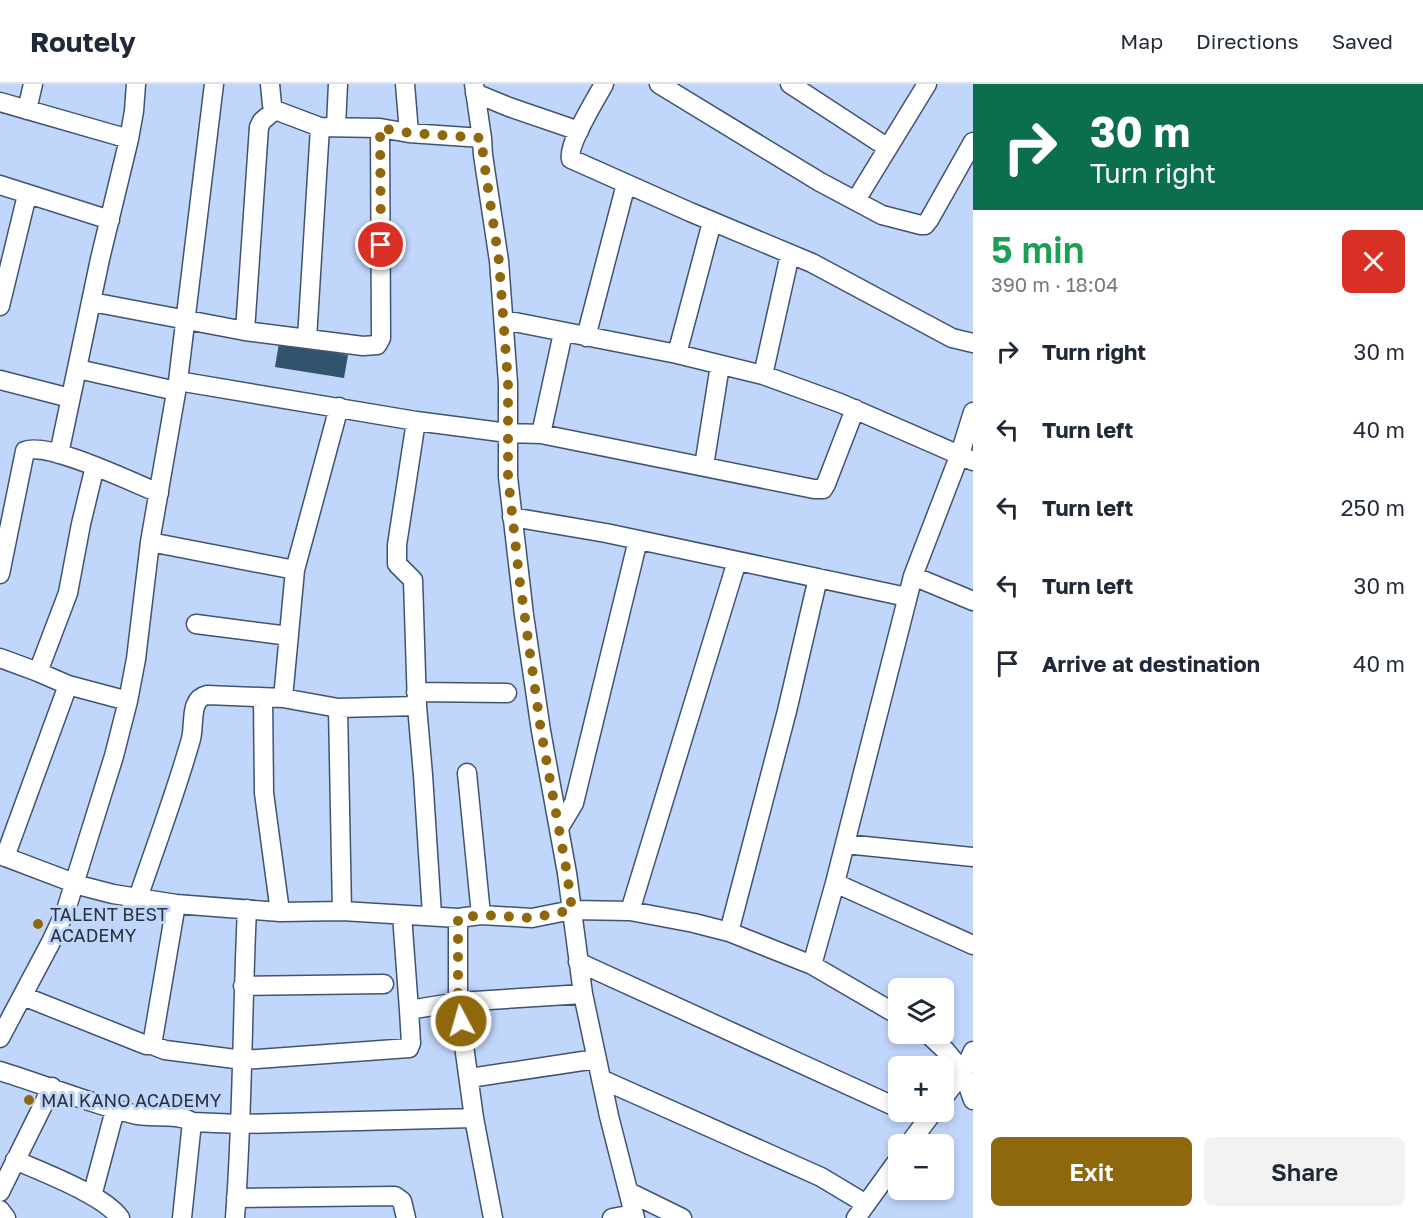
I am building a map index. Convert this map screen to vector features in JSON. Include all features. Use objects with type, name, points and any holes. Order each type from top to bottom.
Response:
[{"type":"street","points":[[27,110],[33,84]]},
{"type":"street","points":[[59,454],[100,259],[129,139],[136,84]]},
{"type":"street","points":[[0,1038],[66,910],[114,756],[128,701],[136,659],[150,542],[177,386],[214,84]]},
{"type":"street","points":[[270,84],[272,105],[275,110],[328,126],[380,128],[409,133],[482,138]]},
{"type":"street","points":[[307,339],[328,126],[338,84]]},
{"type":"street","points":[[405,84],[409,133]]},
{"type":"street","points":[[604,84],[579,131],[569,156],[571,159],[790,254],[857,285],[952,338],[973,343]]},
{"type":"street","points":[[790,84],[888,148]]},
{"type":"street","points":[[856,200],[927,84]]},
{"type":"street","points":[[663,85],[820,182],[882,215],[921,225],[925,225],[929,220],[971,149]]},
{"type":"street","points":[[475,89],[509,108],[579,131]]},
{"type":"street","points":[[475,89],[499,261],[508,383],[508,477],[537,708],[559,828],[583,994],[596,1059],[635,1216],[612,1218]]},
{"type":"street","points":[[0,102],[129,139]]},
{"type":"street","points":[[245,331],[259,127],[262,121],[275,110]]},
{"type":"street","points":[[92,302],[245,331],[363,346],[377,345],[381,338],[380,128]]},
{"type":"street","points":[[586,336],[626,184]]},
{"type":"street","points":[[0,185],[110,220]]},
{"type":"street","points":[[0,306],[27,195]]},
{"type":"street","points":[[677,354],[712,222]]},
{"type":"street","points":[[763,375],[790,254]]},
{"type":"street","points":[[504,320],[677,354],[763,375],[855,410],[967,458]]},
{"type":"street","points":[[541,435],[563,333]]},
{"type":"street","points":[[704,466],[720,365]]},
{"type":"street","points":[[78,369],[177,386],[339,407],[416,421],[541,435],[814,489],[823,489],[826,484],[855,410]]},
{"type":"street","points":[[0,380],[70,398]]},
{"type":"street","points":[[283,698],[295,570],[339,407]]},
{"type":"street","points":[[812,965],[913,576],[967,458],[973,412]]},
{"type":"street","points":[[416,421],[397,545],[397,564],[413,580],[416,699],[432,915]]},
{"type":"street","points":[[0,571],[25,451],[35,448],[59,454],[95,466],[159,493]]},
{"type":"street","points":[[38,672],[68,593],[95,466]]},
{"type":"street","points":[[512,517],[638,540],[907,597]]},
{"type":"street","points":[[559,828],[574,803],[638,540]]},
{"type":"street","points":[[150,542],[295,570]]},
{"type":"street","points":[[630,911],[737,561]]},
{"type":"street","points":[[913,576],[973,601]]},
{"type":"street","points":[[729,932],[787,711],[818,578]]},
{"type":"street","points":[[195,624],[289,636]]},
{"type":"street","points":[[0,658],[68,685],[128,701]]},
{"type":"street","points":[[68,685],[3,856],[75,884],[113,894],[176,904],[280,912],[342,911],[458,918],[482,915],[532,918],[572,910],[630,911],[729,932],[812,965],[888,1009]]},
{"type":"street","points":[[138,898],[192,736],[196,702],[201,696],[283,698],[338,708],[416,699],[507,693]]},
{"type":"street","points":[[263,698],[264,793],[280,912]]},
{"type":"street","points":[[338,708],[342,911]]},
{"type":"street","points":[[467,773],[482,915]]},
{"type":"street","points":[[845,844],[973,857]]},
{"type":"street","points":[[835,883],[973,945]]},
{"type":"street","points":[[152,1045],[176,904]]},
{"type":"street","points":[[235,1218],[243,1060],[243,986],[247,909]]},
{"type":"street","points":[[23,996],[146,1045],[165,1050],[243,1060],[404,1050],[409,1048],[411,1043],[402,915]]},
{"type":"street","points":[[458,918],[458,1002],[474,1118],[493,1218]]},
{"type":"street","points":[[578,962],[888,1103]]},
{"type":"street","points":[[243,986],[384,984]]},
{"type":"street","points":[[409,1010],[458,1002],[583,994]]},
{"type":"street","points":[[939,1044],[963,1072],[973,1100]]},
{"type":"street","points":[[954,1084],[963,1072],[973,1051]]},
{"type":"street","points":[[470,1078],[596,1059]]},
{"type":"street","points":[[0,1071],[115,1110],[143,1116],[186,1118],[192,1122],[240,1124],[474,1118]]},
{"type":"street","points":[[601,1078],[821,1178],[861,1211],[888,1174]]},
{"type":"street","points":[[0,1192],[52,1087]]},
{"type":"street","points":[[92,1196],[115,1110]]},
{"type":"street","points":[[182,1218],[192,1122]]},
{"type":"street","points":[[15,1160],[92,1196],[112,1209],[120,1218]]},
{"type":"street","points":[[629,1192],[682,1218]]},
{"type":"street","points":[[236,1198],[395,1196],[402,1201],[406,1218]]},
{"type":"street","points":[[0,1210],[6,1218]]},
{"type":"building","points":[[279,343],[348,355],[344,378],[275,367]]},
{"type":"place","name":"TALENT BEST ACADEMY","points":[[38,924]]},
{"type":"place","name":"MAI KANO ACADEMY","points":[[29,1100]]},
{"type":"route","points":[[381,245],[380,128],[409,133],[482,138],[499,261],[508,383],[508,477],[519,576],[541,731],[572,910],[532,918],[482,915],[458,918],[458,1002],[461,1021]]}]
